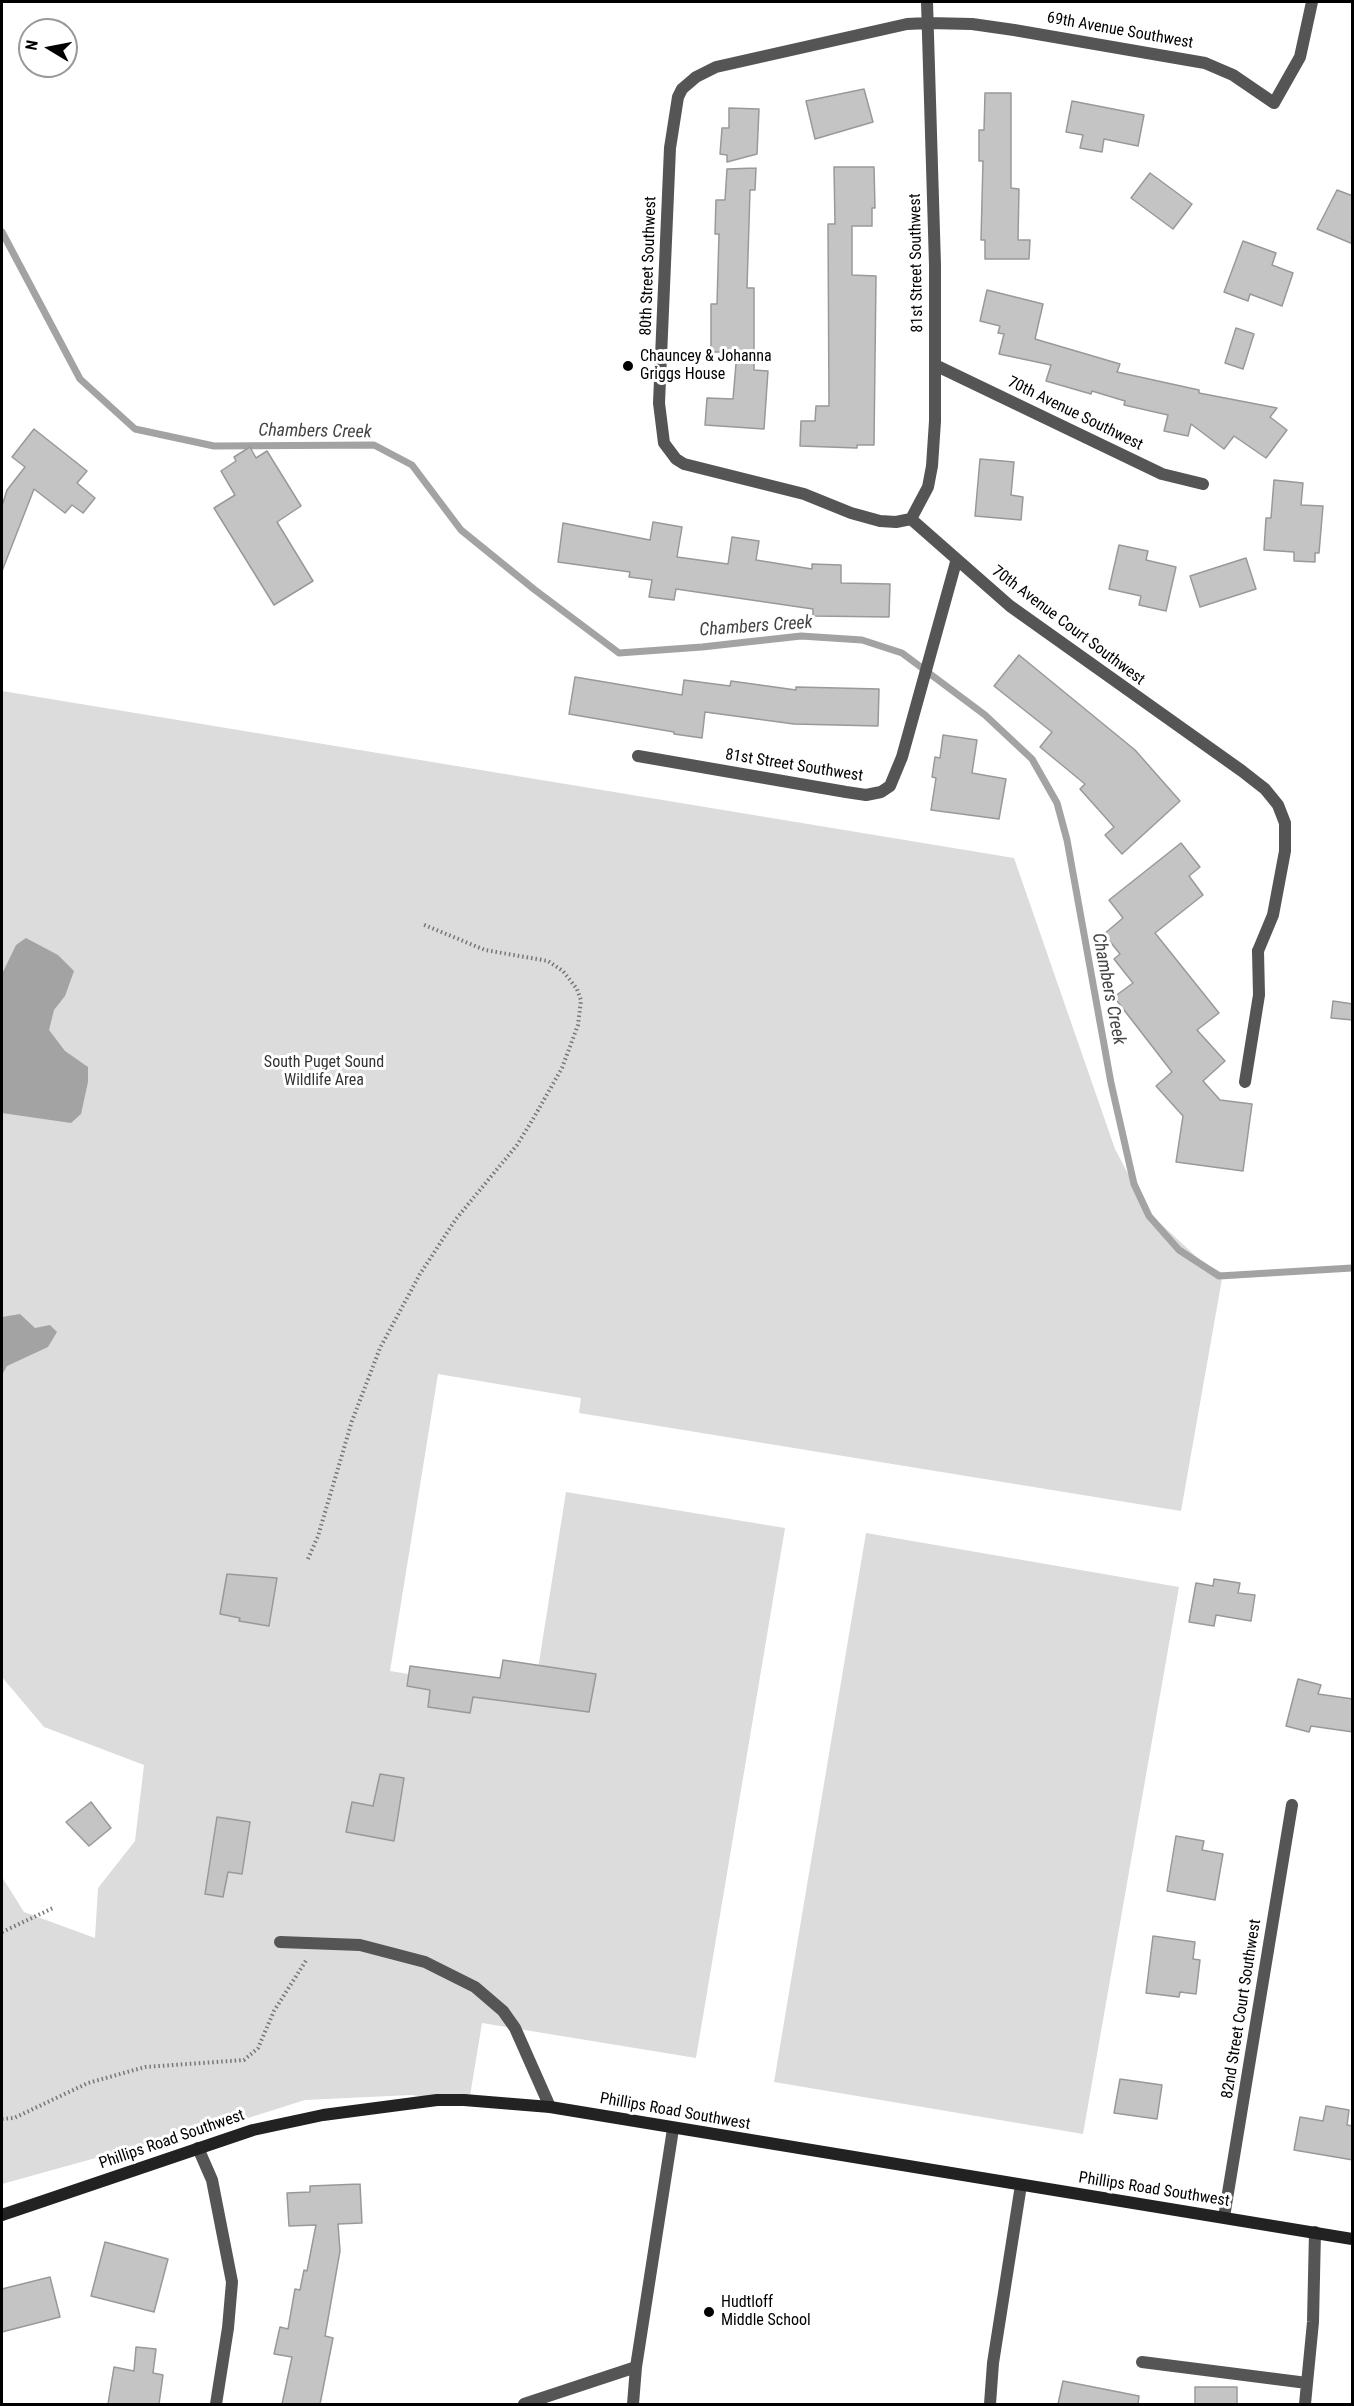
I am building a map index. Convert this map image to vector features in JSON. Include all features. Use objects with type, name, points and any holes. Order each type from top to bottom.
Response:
[{"type":"street","name":"81st Street Southwest","points":[[910,519],[928,487],[932,466],[935,365],[927,2]]},
{"type":"street","name":"69th Avenue Southwest","points":[[678,97],[696,77],[716,68],[907,24],[928,23],[972,24],[1014,30],[1205,63],[1233,75],[1274,103],[1300,57],[1312,2]]},
{"type":"street","name":"80th Street Southwest","points":[[678,97],[670,148],[659,403],[664,443],[676,459],[684,464],[804,494],[850,513],[880,521],[896,522],[910,519]]},
{"type":"street","name":"70th Avenue Southwest","points":[[935,365],[1162,474],[1203,484]]},
{"type":"street","name":"70th Avenue Court Southwest","points":[[910,519],[956,562],[1010,606],[1084,661],[1242,771],[1265,789],[1278,805],[1285,823],[1284,860],[1274,915],[1258,951],[1259,995],[1245,1082]]},
{"type":"street","name":"81st Street Southwest","points":[[638,756],[866,795],[881,792],[890,786],[896,775],[956,562]]},
{"type":"street","name":"82nd Street Court Southwest","points":[[1224,2217],[1292,1805]]},
{"type":"street","points":[[280,1942],[360,1945],[425,1962],[474,1988],[503,2011],[515,2028],[550,2107]]},
{"type":"street","name":"Phillips Road Southwest","points":[[2,2215],[198,2148],[293,2120],[436,2100],[550,2107],[1353,2239]]},
{"type":"street","points":[[633,2404],[636,2367],[673,2129]]},
{"type":"street","points":[[198,2148],[212,2180],[232,2282],[228,2328],[216,2404]]},
{"type":"street","points":[[990,2404],[993,2363],[1021,2185]]},
{"type":"street","points":[[1305,2404],[1313,2322],[1315,2232]]},
{"type":"street","points":[[1142,2362],[1307,2383]]},
{"type":"street","points":[[524,2404],[636,2367]]},
{"type":"path","points":[[308,1559],[318,1536],[352,1421],[380,1348],[420,1274],[450,1227],[517,1145],[533,1119],[561,1068],[579,1019],[581,1000],[577,989],[563,971],[548,961],[484,950],[422,924]]},
{"type":"path","points":[[2,1932],[53,1908]]},
{"type":"path","points":[[2,1926],[9,1928]]},
{"type":"path","points":[[2,2119],[14,2118],[88,2083],[145,2067],[244,2060],[258,2048],[274,2011],[317,1943]]},
{"type":"green space","name":"South Puget Sound Wildlife Area","points":[[2,691],[1014,858],[1115,1149],[1148,1212],[1202,1262],[1223,1273],[1181,1511],[579,1413],[581,1398],[438,1374],[390,1671],[534,1694],[566,1492],[785,1528],[696,2058],[482,2023],[469,2102],[411,2095],[305,2100],[185,2138],[157,2141],[2,2184],[2,1877],[24,1912],[95,1938],[98,1888],[135,1841],[144,1765],[44,1727],[2,1677]]},
{"type":"green space","points":[[866,1533],[1179,1587],[1083,2134],[774,2082]]},
{"type":"shaded area","points":[[26,938],[58,955],[74,971],[65,996],[54,1010],[49,1030],[65,1051],[88,1067],[88,1082],[81,1114],[71,1123],[2,1113],[2,974],[16,945]]},
{"type":"shaded area","points":[[20,1314],[35,1328],[50,1325],[57,1332],[48,1347],[7,1366],[2,1375],[2,1317]]},
{"type":"building","points":[[864,89],[873,122],[815,139],[806,101]]},
{"type":"building","points":[[985,93],[1011,93],[1011,188],[1019,189],[1018,240],[1030,240],[1029,259],[985,259],[985,240],[981,240],[983,161],[979,161],[979,130],[984,130]]},
{"type":"building","points":[[1072,101],[1144,115],[1138,146],[1104,139],[1102,152],[1080,148],[1083,135],[1066,132]]},
{"type":"building","points":[[729,108],[759,109],[757,154],[727,162],[727,155],[720,154],[722,128],[729,128]]},
{"type":"building","points":[[834,167],[874,167],[875,208],[872,208],[872,226],[852,226],[852,275],[876,276],[874,445],[857,445],[857,448],[800,446],[801,421],[815,421],[816,406],[829,406],[828,224],[835,224]]},
{"type":"building","points":[[756,168],[755,190],[750,190],[747,288],[754,288],[754,370],[768,371],[764,429],[705,425],[707,398],[733,399],[737,352],[711,352],[711,304],[717,304],[719,234],[715,234],[716,200],[725,200],[727,169]]},
{"type":"building","points":[[1150,173],[1192,204],[1173,229],[1131,198]]},
{"type":"building","points":[[1337,190],[1353,196],[1353,244],[1317,229]]},
{"type":"building","points":[[1243,241],[1276,253],[1272,265],[1293,273],[1282,306],[1250,294],[1248,301],[1224,292]]},
{"type":"building","points":[[987,290],[1043,304],[1035,339],[1120,364],[1117,372],[1199,390],[1199,393],[1277,408],[1270,417],[1287,430],[1266,458],[1234,436],[1224,449],[1191,424],[1188,436],[1164,431],[1168,415],[1124,405],[1125,401],[1092,391],[1091,394],[1046,381],[1051,365],[999,354],[1004,334],[998,333],[1000,326],[980,321]]},
{"type":"building","points":[[1236,328],[1254,334],[1243,369],[1225,363]]},
{"type":"building","points":[[34,429],[87,471],[77,483],[95,498],[83,513],[72,505],[65,513],[34,489],[2,571],[2,506],[7,490],[25,467],[12,457]]},
{"type":"building","points":[[250,447],[256,458],[267,451],[301,506],[277,522],[313,581],[274,605],[214,508],[235,495],[221,471],[236,461],[234,457]]},
{"type":"building","points":[[980,459],[1014,462],[1011,495],[1023,497],[1021,520],[975,516]]},
{"type":"building","points":[[1274,480],[1303,483],[1301,505],[1323,506],[1319,553],[1315,553],[1315,562],[1294,561],[1294,552],[1264,550],[1266,518],[1271,518]]},
{"type":"building","points":[[653,522],[682,527],[677,557],[728,564],[732,537],[759,541],[756,560],[812,569],[812,564],[841,565],[841,583],[890,584],[889,617],[813,616],[813,609],[676,589],[674,600],[649,597],[652,580],[629,577],[630,572],[558,562],[563,523],[650,540]]},
{"type":"building","points":[[1119,545],[1148,551],[1146,560],[1176,567],[1166,611],[1139,605],[1141,596],[1109,589]]},
{"type":"building","points":[[1246,558],[1256,589],[1200,607],[1190,576]]},
{"type":"building","points":[[1019,655],[1135,750],[1180,801],[1122,854],[1105,835],[1114,827],[1080,789],[1085,784],[1040,747],[1052,732],[994,686]]},
{"type":"building","points":[[575,677],[682,695],[684,680],[730,686],[731,681],[796,690],[796,687],[879,689],[878,726],[794,724],[705,712],[702,738],[674,734],[674,732],[569,714]]},
{"type":"building","points":[[943,735],[977,740],[972,773],[1006,779],[999,819],[931,810],[936,778],[932,777],[935,757],[940,758]]},
{"type":"building","points":[[1181,843],[1200,867],[1189,876],[1203,895],[1155,933],[1219,1013],[1197,1030],[1225,1061],[1203,1081],[1220,1100],[1252,1104],[1243,1171],[1176,1162],[1183,1116],[1156,1086],[1172,1072],[1114,997],[1133,983],[1114,959],[1120,954],[1104,934],[1123,918],[1109,900]]},
{"type":"building","points":[[1333,1001],[1353,1004],[1353,1020],[1331,1018]]},
{"type":"building","points":[[227,1574],[277,1578],[269,1626],[239,1621],[240,1618],[220,1614]]},
{"type":"building","points":[[1214,1579],[1240,1583],[1238,1593],[1255,1595],[1251,1621],[1216,1615],[1214,1626],[1189,1622],[1196,1583],[1213,1586]]},
{"type":"building","points":[[503,1660],[596,1674],[589,1712],[473,1697],[470,1713],[428,1707],[430,1690],[407,1686],[410,1666],[500,1678]]},
{"type":"building","points":[[1298,1679],[1321,1685],[1318,1694],[1353,1699],[1353,1732],[1311,1726],[1309,1732],[1286,1726]]},
{"type":"building","points":[[380,1774],[404,1778],[394,1841],[346,1832],[352,1802],[373,1806]]},
{"type":"building","points":[[91,1802],[111,1828],[89,1846],[66,1822]]},
{"type":"building","points":[[217,1817],[250,1822],[242,1874],[228,1872],[223,1897],[205,1894]]},
{"type":"building","points":[[1176,1836],[1204,1841],[1202,1850],[1223,1854],[1215,1900],[1167,1891]]},
{"type":"building","points":[[1153,1936],[1195,1942],[1193,1959],[1200,1960],[1196,1994],[1180,1992],[1179,1997],[1146,1993]]},
{"type":"building","points":[[1120,2079],[1162,2085],[1157,2119],[1114,2113]]},
{"type":"building","points":[[1326,2106],[1349,2110],[1347,2125],[1353,2126],[1353,2160],[1294,2150],[1300,2117],[1323,2121]]},
{"type":"building","points":[[360,2184],[362,2223],[338,2224],[340,2251],[325,2336],[333,2338],[320,2404],[282,2404],[292,2357],[274,2354],[280,2327],[288,2329],[295,2289],[300,2290],[304,2270],[307,2271],[316,2225],[289,2226],[287,2193],[310,2192],[310,2186]]},
{"type":"building","points":[[105,2242],[168,2259],[154,2312],[91,2296]]},
{"type":"building","points":[[50,2277],[60,2317],[2,2332],[2,2289]]},
{"type":"building","points":[[136,2347],[156,2349],[153,2373],[163,2375],[159,2404],[108,2404],[114,2367],[134,2371]]},
{"type":"building","points":[[1063,2381],[1139,2396],[1138,2404],[1058,2404]]},
{"type":"building","points":[[1195,2387],[1237,2387],[1237,2404],[1195,2404]]},
{"type":"waterway","name":"Chambers Creek","points":[[2,232],[80,379],[135,429],[214,446],[374,445],[412,465],[461,530],[535,590],[619,653],[801,636],[862,640],[902,653],[985,715],[1032,759],[1057,803],[1067,840],[1111,1083],[1134,1184],[1149,1216],[1179,1250],[1219,1276],[1352,1268]]},
{"type":"place","name":"Chauncey & Johanna Griggs House","points":[[628,366]]},
{"type":"place","name":"Hudtloff Middle School","points":[[709,2312]]}]
